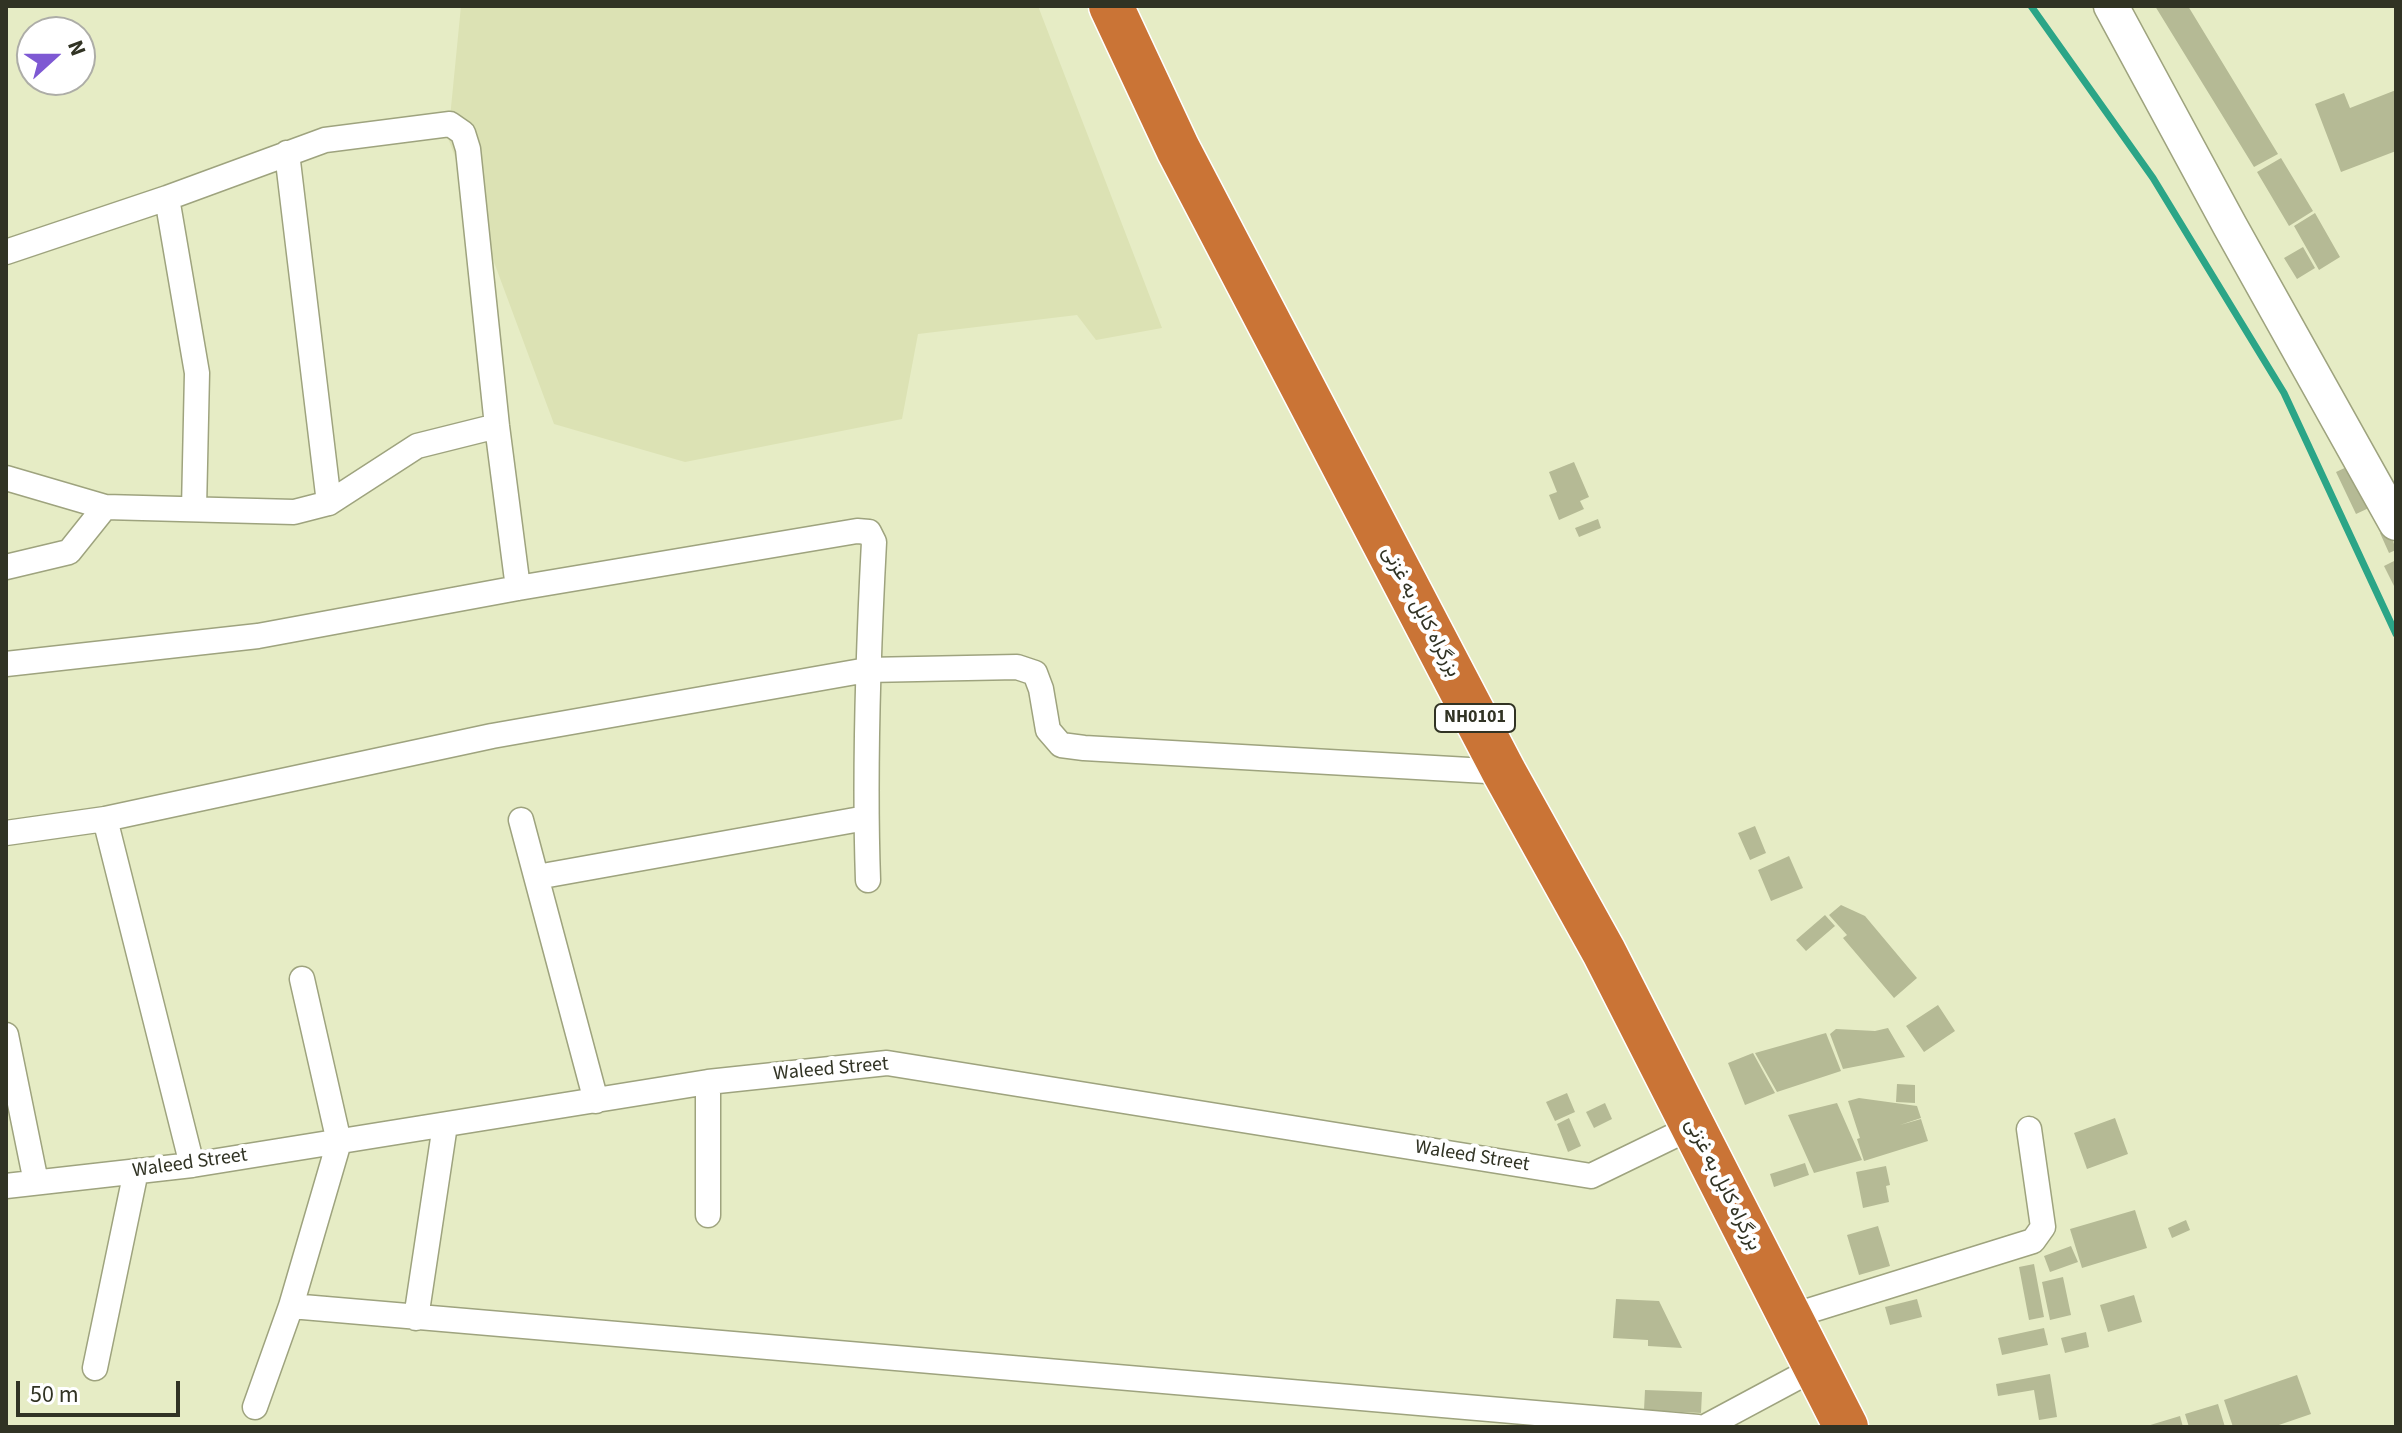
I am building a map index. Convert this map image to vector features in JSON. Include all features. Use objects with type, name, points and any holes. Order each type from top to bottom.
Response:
[{"type":"highway","name":"بزرگراه کابل به غزنی","points":[[1111,6],[1178,149],[1504,772],[1604,952],[1846,1427]]},
{"type":"street","points":[[2111,6],[2396,523]]},
{"type":"street","points":[[6,252],[325,140],[450,124],[463,133],[469,164],[518,588]]},
{"type":"street","points":[[287,153],[329,503]]},
{"type":"street","points":[[167,198],[197,373],[194,509]]},
{"type":"street","points":[[6,478],[105,507],[294,512],[329,503],[417,446],[497,426]]},
{"type":"street","points":[[6,567],[69,552],[105,507]]},
{"type":"street","points":[[6,664],[258,636],[518,588],[857,531],[869,532],[874,542],[867,670],[868,880]]},
{"type":"street","points":[[6,833],[105,819],[492,736],[867,670],[1017,667],[1035,673],[1048,730],[1061,745],[1504,772]]},
{"type":"street","points":[[537,877],[866,818]]},
{"type":"street","points":[[105,819],[192,1165]]},
{"type":"street","points":[[521,820],[596,1101]]},
{"type":"street","points":[[255,1407],[291,1306],[339,1142],[302,979]]},
{"type":"street","points":[[6,1035],[36,1182]]},
{"type":"street","name":"Waleed Street","points":[[6,1186],[192,1165],[708,1082],[887,1063],[1591,1176],[1692,1127]]},
{"type":"street","points":[[708,1082],[708,1215]]},
{"type":"street","points":[[416,1318],[445,1125]]},
{"type":"street","points":[[1789,1317],[2033,1241],[2043,1227],[2029,1129]]},
{"type":"street","points":[[95,1368],[136,1171]]},
{"type":"street","points":[[291,1306],[1698,1427]]},
{"type":"street","points":[[1705,1427],[1815,1368]]},
{"type":"shaded area","points":[[461,6],[1038,6],[1162,328],[1096,340],[1077,315],[918,334],[902,419],[685,462],[554,424],[448,138]]},
{"type":"building","points":[[2155,6],[2188,6],[2278,154],[2254,167]]},
{"type":"building","points":[[2396,90],[2396,151],[2341,172],[2315,104],[2344,93],[2350,108]]},
{"type":"building","points":[[2281,158],[2313,211],[2289,226],[2257,172]]},
{"type":"building","points":[[2315,213],[2340,257],[2319,270],[2294,226]]},
{"type":"building","points":[[2303,247],[2315,268],[2297,279],[2284,258]]},
{"type":"building","points":[[1574,462],[1589,497],[1580,501],[1584,509],[1559,520],[1549,495],[1557,492],[1549,472]]},
{"type":"building","points":[[2351,465],[2371,507],[2356,514],[2336,472]]},
{"type":"building","points":[[1598,519],[1601,528],[1579,537],[1575,528]]},
{"type":"building","points":[[2389,529],[2396,550],[2389,553],[2380,533]]},
{"type":"building","points":[[2396,560],[2396,590],[2384,566]]},
{"type":"building","points":[[1755,826],[1766,853],[1750,860],[1738,833]]},
{"type":"building","points":[[1789,856],[1803,888],[1771,901],[1758,870]]},
{"type":"building","points":[[1841,905],[1865,916],[1917,978],[1894,998],[1843,938],[1847,935],[1829,915]]},
{"type":"building","points":[[1825,915],[1835,926],[1806,951],[1796,940]]},
{"type":"building","points":[[1938,1005],[1955,1031],[1924,1052],[1906,1026]]},
{"type":"building","points":[[1888,1028],[1905,1057],[1843,1069],[1830,1034],[1836,1029],[1875,1031]]},
{"type":"building","points":[[1826,1033],[1841,1071],[1777,1092],[1755,1053]]},
{"type":"building","points":[[1753,1053],[1775,1093],[1745,1105],[1728,1063]]},
{"type":"building","points":[[1897,1084],[1915,1085],[1915,1103],[1896,1102]]},
{"type":"building","points":[[1567,1093],[1575,1112],[1555,1121],[1546,1102]]},
{"type":"building","points":[[1859,1098],[1917,1106],[1921,1118],[1900,1125],[1921,1119],[1928,1141],[1864,1161],[1848,1101]]},
{"type":"building","points":[[1605,1103],[1612,1119],[1594,1128],[1586,1112]]},
{"type":"building","points":[[1837,1103],[1862,1160],[1814,1173],[1788,1115]]},
{"type":"building","points":[[1569,1118],[1581,1146],[1568,1152],[1557,1124]]},
{"type":"building","points":[[2115,1118],[2128,1154],[2087,1169],[2074,1133]]},
{"type":"building","points":[[1805,1163],[1809,1175],[1774,1187],[1770,1174]]},
{"type":"building","points":[[1886,1166],[1890,1185],[1886,1186],[1889,1202],[1863,1208],[1856,1172]]},
{"type":"building","points":[[2135,1210],[2147,1248],[2082,1268],[2070,1229]]},
{"type":"building","points":[[2186,1220],[2190,1230],[2172,1238],[2168,1228]]},
{"type":"building","points":[[1878,1226],[1890,1266],[1859,1275],[1847,1235]]},
{"type":"building","points":[[2071,1246],[2078,1262],[2050,1272],[2044,1256]]},
{"type":"building","points":[[2034,1264],[2044,1317],[2029,1320],[2019,1267]]},
{"type":"building","points":[[2063,1277],[2071,1315],[2050,1320],[2042,1282]]},
{"type":"building","points":[[2134,1295],[2142,1322],[2108,1332],[2100,1305]]},
{"type":"building","points":[[1616,1299],[1659,1301],[1682,1348],[1648,1346],[1648,1340],[1613,1338]]},
{"type":"building","points":[[1917,1299],[1922,1317],[1890,1325],[1885,1307]]},
{"type":"building","points":[[2044,1328],[2048,1345],[2002,1355],[1998,1338]]},
{"type":"building","points":[[2086,1332],[2089,1347],[2065,1353],[2061,1338]]},
{"type":"building","points":[[2050,1374],[2057,1417],[2039,1420],[2034,1390],[1998,1396],[1996,1384]]},
{"type":"building","points":[[2297,1375],[2311,1414],[2273,1427],[2233,1427],[2224,1400]]},
{"type":"building","points":[[1645,1390],[1702,1392],[1701,1413],[1644,1410]]},
{"type":"building","points":[[2218,1404],[2225,1427],[2189,1427],[2185,1414]]},
{"type":"building","points":[[2180,1416],[2183,1427],[2147,1427],[2147,1426]]},
{"type":"waterway","points":[[2031,6],[2153,178],[2284,393],[2396,634]]}]
